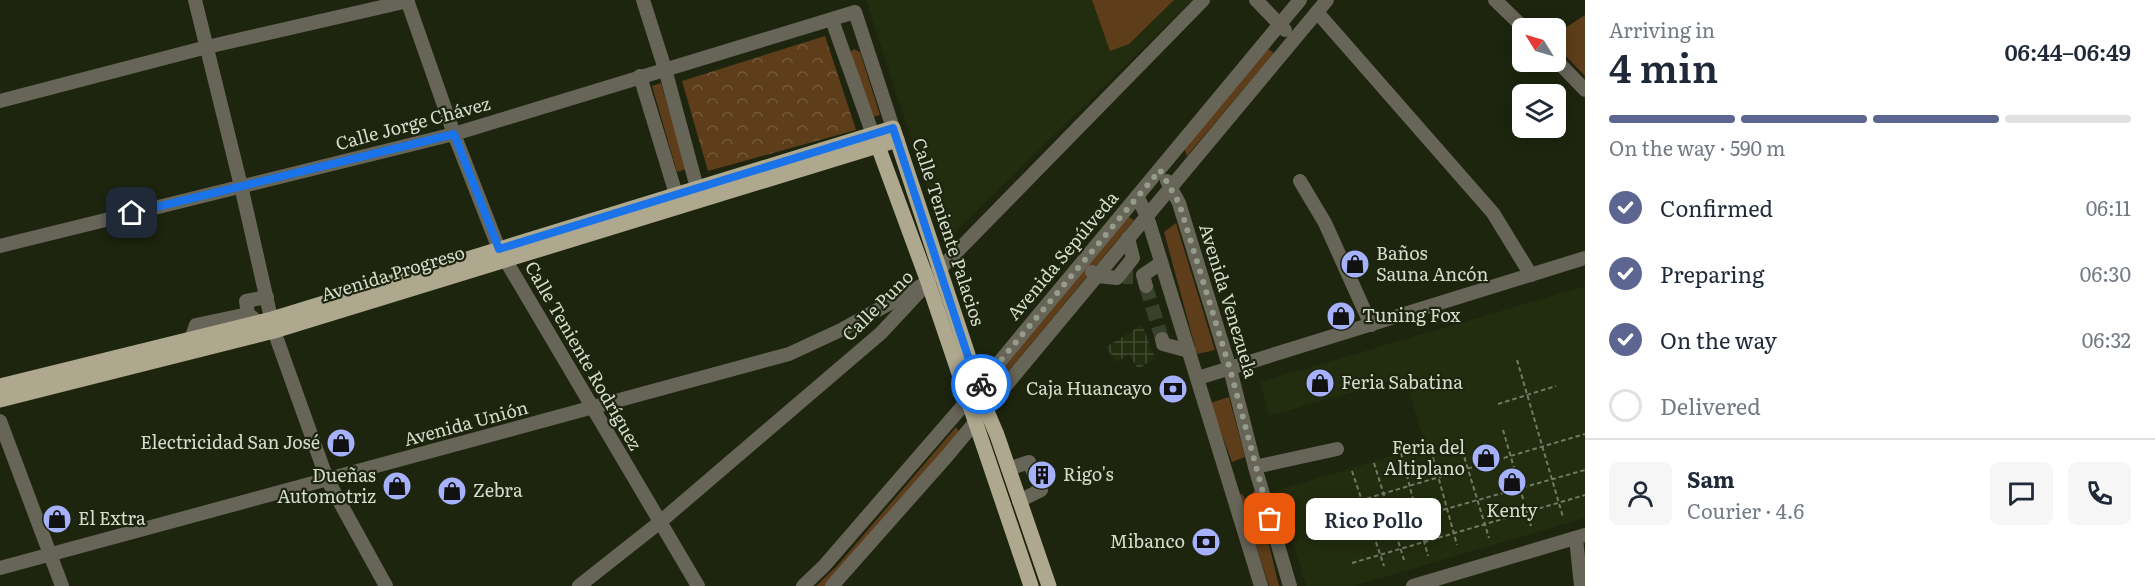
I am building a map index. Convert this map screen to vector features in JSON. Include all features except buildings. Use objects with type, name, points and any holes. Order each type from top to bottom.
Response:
[{"type":"main road","name":"Calle Teniente Palacios","points":[[895,134],[978,387],[1049,586]]},
{"type":"main road","name":"Avenida Progreso","points":[[0,386],[263,321],[503,255],[895,134]]},
{"type":"main road","name":"Calle Teniente Palacios","points":[[876,140],[928,282],[1031,586]]},
{"type":"main road","name":"Avenida Progreso","points":[[0,400],[263,321]]},
{"type":"street","points":[[195,0],[267,297],[263,321]]},
{"type":"street","points":[[643,0],[665,69],[699,195]]},
{"type":"street","name":"Calle Puno","points":[[579,586],[660,522],[881,333],[939,268],[1203,0]]},
{"type":"street","points":[[1256,0],[1294,40]]},
{"type":"street","name":"Avenida Sepúlveda","points":[[803,586],[824,566],[967,401],[1300,0]]},
{"type":"street","points":[[832,586],[975,423],[1327,0]]},
{"type":"street","points":[[1495,0],[1514,18]]},
{"type":"street","points":[[0,101],[207,47],[407,1]]},
{"type":"street","name":"Calle Teniente Rodríguez","points":[[407,1],[454,134],[503,255],[698,586]]},
{"type":"street","name":"Calle Jorge Chávez","points":[[0,246],[454,134],[855,12],[895,134]]},
{"type":"street","points":[[1317,12],[1493,213],[1531,275]]},
{"type":"street","points":[[832,20],[876,140]]},
{"type":"street","points":[[1566,70],[1585,90]]},
{"type":"street","points":[[640,76],[678,201]]},
{"type":"street","name":"Avenida Venezuela","points":[[1160,170],[1179,203],[1230,369],[1255,467],[1290,586]]},
{"type":"street","points":[[1300,181],[1325,224],[1371,325]]},
{"type":"street","points":[[1137,196],[1147,216],[1262,586]]},
{"type":"street","points":[[1128,238],[1133,258],[1133,279]]},
{"type":"street","points":[[1198,378],[1585,258]]},
{"type":"street","points":[[1081,263],[1097,276],[1133,279],[1161,263]]},
{"type":"street","name":"Avenida Unión","points":[[0,568],[789,354],[843,329],[928,282]]},
{"type":"street","points":[[267,297],[246,301],[263,321],[327,479],[386,586]]},
{"type":"street","points":[[1162,339],[1163,344],[1189,351]]},
{"type":"street","points":[[0,421],[62,586]]},
{"type":"street","points":[[1255,467],[1337,449]]},
{"type":"street","points":[[1008,469],[1029,462],[1041,490],[1019,501]]},
{"type":"street","points":[[1413,586],[1580,536],[1581,586]]},
{"type":"path","points":[[1517,360],[1563,517]]},
{"type":"path","points":[[1498,404],[1556,386]]},
{"type":"path","points":[[1503,430],[1531,526]]},
{"type":"path","points":[[1331,509],[1585,434]]},
{"type":"path","points":[[1429,443],[1457,544]]},
{"type":"path","points":[[1460,443],[1489,538]]},
{"type":"path","points":[[1401,453],[1428,556]]},
{"type":"path","points":[[1374,463],[1404,560]]},
{"type":"path","points":[[1342,538],[1585,470]]},
{"type":"path","points":[[1352,471],[1384,566]]},
{"type":"path","points":[[1352,563],[1585,495]]},
{"type":"shaded area","points":[[866,0],[1192,0],[945,242]]},
{"type":"shaded area","points":[[1585,286],[1585,518],[1354,586],[1306,586],[1278,490],[1425,446],[1405,377],[1269,416],[1260,382]]},
{"type":"shaded area","points":[[1142,325],[1155,358],[1138,369],[1129,354],[1116,362],[1106,347]]},
{"type":"green space","points":[[1092,0],[1174,0],[1129,44],[1110,51]]},
{"type":"green space","points":[[1585,15],[1585,76],[1566,56],[1566,27]]},
{"type":"green space","points":[[825,36],[856,130],[708,171],[682,81]]},
{"type":"green space","points":[[854,49],[860,52],[880,115],[873,117],[848,54]]},
{"type":"green space","points":[[1268,49],[1274,53],[1187,156],[1184,148]]},
{"type":"green space","points":[[661,83],[686,169],[677,172],[652,86]]},
{"type":"green space","points":[[1127,216],[1134,220],[1001,380],[997,375]]},
{"type":"green space","points":[[1176,223],[1215,350],[1197,354],[1164,232]]},
{"type":"green space","points":[[1229,397],[1245,457],[1232,462],[1210,403]]},
{"type":"green space","points":[[956,427],[960,432],[826,586],[816,586],[837,566]]},
{"type":"green space","points":[[1256,491],[1279,586],[1269,586],[1239,494],[1249,500]]},
{"type":"tunnel","points":[[1123,277],[1133,277]]},
{"type":"tunnel","points":[[1146,286],[1162,339]]},
{"type":"way so far","points":[[981,384],[1160,170],[1179,203],[1230,369],[1270,519]]},
{"type":"place","name":"Baños Sauna Ancón","points":[[1355,264]]},
{"type":"place","name":"Tuning Fox","points":[[1341,316]]},
{"type":"place","name":"Feria Sabatina","points":[[1320,383]]},
{"type":"place","name":"Caja Huancayo","points":[[1173,389]]},
{"type":"place","name":"Electricidad San José","points":[[341,443]]},
{"type":"place","name":"Feria del Altiplano","points":[[1486,458]]},
{"type":"place","name":"Rigo's","points":[[1042,475]]},
{"type":"place","name":"Kenty","points":[[1512,482]]},
{"type":"place","name":"Dueñas Automotriz","points":[[397,486]]},
{"type":"place","name":"Zebra","points":[[452,491]]},
{"type":"place","name":"El Extra","points":[[57,519]]},
{"type":"place","name":"Rico Pollo","points":[[1270,519]]},
{"type":"place","name":"Mibanco","points":[[1206,542]]},
{"type":"route","points":[[132,213],[454,134],[499,249],[893,128],[978,387],[981,384]]}]
